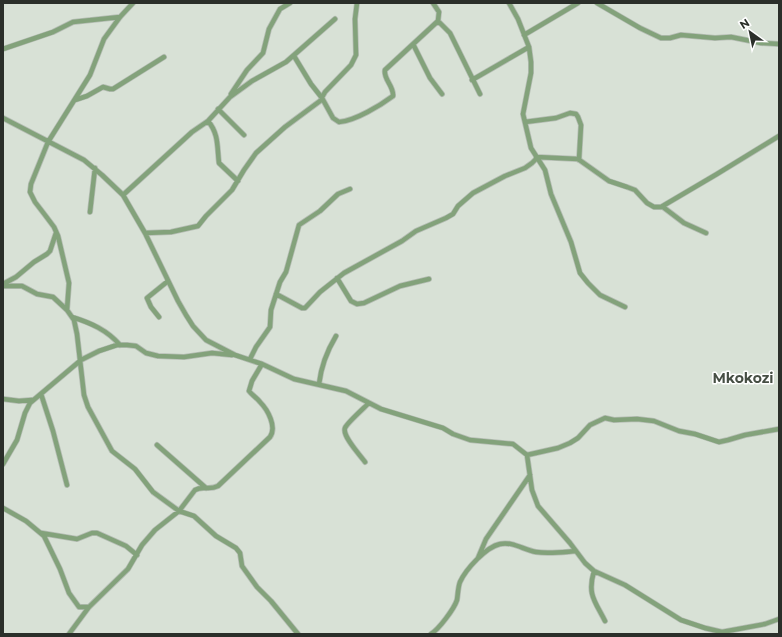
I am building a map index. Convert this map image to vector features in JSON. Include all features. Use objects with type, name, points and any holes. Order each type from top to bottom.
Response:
[{"type":"street","points":[[67,310],[69,283],[56,232],[35,202],[30,192],[31,184],[48,142],[90,75],[104,39],[120,17],[133,3]]},
{"type":"street","points":[[230,97],[247,70],[263,53],[268,32],[280,9],[290,3]]},
{"type":"street","points":[[145,233],[171,232],[198,226],[209,212],[232,190],[250,160],[263,146],[294,119],[319,102],[325,92],[351,65],[356,55],[355,20],[357,3]]},
{"type":"street","points":[[294,56],[311,84],[322,98],[333,118],[339,122],[346,121],[393,96],[393,91],[385,75],[385,70],[438,22],[439,12],[433,3]]},
{"type":"street","points":[[509,3],[529,47],[531,67],[523,111],[531,148],[545,170],[551,194],[571,242],[580,272],[588,284],[600,295],[625,306]]},
{"type":"street","points":[[524,35],[578,3]]},
{"type":"street","points":[[597,3],[640,28],[661,38],[670,38],[681,35],[715,38],[731,37],[779,44]]},
{"type":"street","points":[[3,48],[35,39],[73,22],[120,17]]},
{"type":"street","points":[[123,196],[192,132],[208,121],[230,97],[252,81],[294,56],[335,19]]},
{"type":"street","points":[[438,22],[450,33],[480,94]]},
{"type":"street","points":[[413,44],[430,78],[442,94]]},
{"type":"street","points":[[472,80],[529,47]]},
{"type":"street","points":[[74,100],[87,96],[103,86],[113,89],[164,57]]},
{"type":"street","points":[[218,109],[244,135]]},
{"type":"street","points":[[525,122],[556,118],[570,113],[576,114],[581,125],[579,160]]},
{"type":"street","points":[[3,118],[84,160],[123,196],[145,233],[186,315],[206,340],[235,355]]},
{"type":"street","points":[[208,121],[215,130],[217,136],[219,163],[238,181]]},
{"type":"street","points":[[661,207],[779,136]]},
{"type":"street","points":[[536,157],[573,158],[579,160],[609,181],[627,186],[654,207],[665,208],[684,223],[706,233]]},
{"type":"street","points":[[276,294],[302,308],[305,308],[320,292],[349,270],[402,241],[416,231],[453,214],[457,207],[473,193],[505,176],[525,168],[532,163],[536,157]]},
{"type":"street","points":[[90,212],[94,168]]},
{"type":"street","points":[[250,359],[256,347],[270,327],[270,312],[286,272],[299,225],[320,211],[338,194],[350,189]]},
{"type":"street","points":[[3,285],[50,251],[56,232]]},
{"type":"street","points":[[337,278],[351,301],[357,304],[364,303],[398,287],[429,279]]},
{"type":"street","points":[[159,317],[147,297],[168,281]]},
{"type":"street","points":[[3,285],[22,286],[37,294],[53,297],[67,310],[76,324],[85,398],[112,451],[138,472],[153,492],[179,511],[194,516],[211,533],[236,548],[240,554],[242,566],[253,582],[298,634]]},
{"type":"street","points":[[72,317],[105,331],[120,345]]},
{"type":"street","points":[[318,384],[320,373],[328,351],[336,336]]},
{"type":"street","points":[[3,464],[17,440],[24,413],[32,400],[81,360],[103,349],[120,345],[136,346],[146,353],[158,356],[184,357],[212,353],[235,355],[250,359],[294,378],[346,391],[381,409],[443,428],[453,434],[470,440],[513,444],[527,455],[532,490],[538,506],[570,543],[584,563],[594,571],[625,585],[681,620],[722,632],[765,624],[779,619]]},
{"type":"street","points":[[69,634],[88,607],[128,569],[142,545],[155,530],[179,511],[197,488],[213,489],[224,481],[268,440],[274,428],[261,403],[249,391],[252,381],[262,364]]},
{"type":"street","points":[[41,394],[52,425],[67,485]]},
{"type":"street","points":[[3,399],[19,402],[32,400]]},
{"type":"street","points":[[365,462],[346,437],[345,430],[347,424],[369,403]]},
{"type":"street","points":[[527,455],[558,448],[570,443],[578,438],[590,425],[605,418],[614,420],[637,419],[654,421],[682,432],[695,434],[719,442],[772,429],[779,430]]},
{"type":"street","points":[[157,445],[206,488]]},
{"type":"street","points":[[431,634],[437,630],[455,604],[460,582],[477,559],[486,539],[530,476]]},
{"type":"street","points":[[3,508],[22,518],[41,533],[45,538],[60,569],[72,598],[79,607],[88,607]]},
{"type":"street","points":[[41,533],[78,539],[92,533],[97,533],[126,546],[136,555]]},
{"type":"street","points":[[477,559],[492,546],[503,544],[511,544],[538,552],[576,551]]},
{"type":"street","points":[[594,571],[590,587],[592,597],[605,621]]},
{"type":"district","name":"Mkokozi","points":[[743,378]]}]
